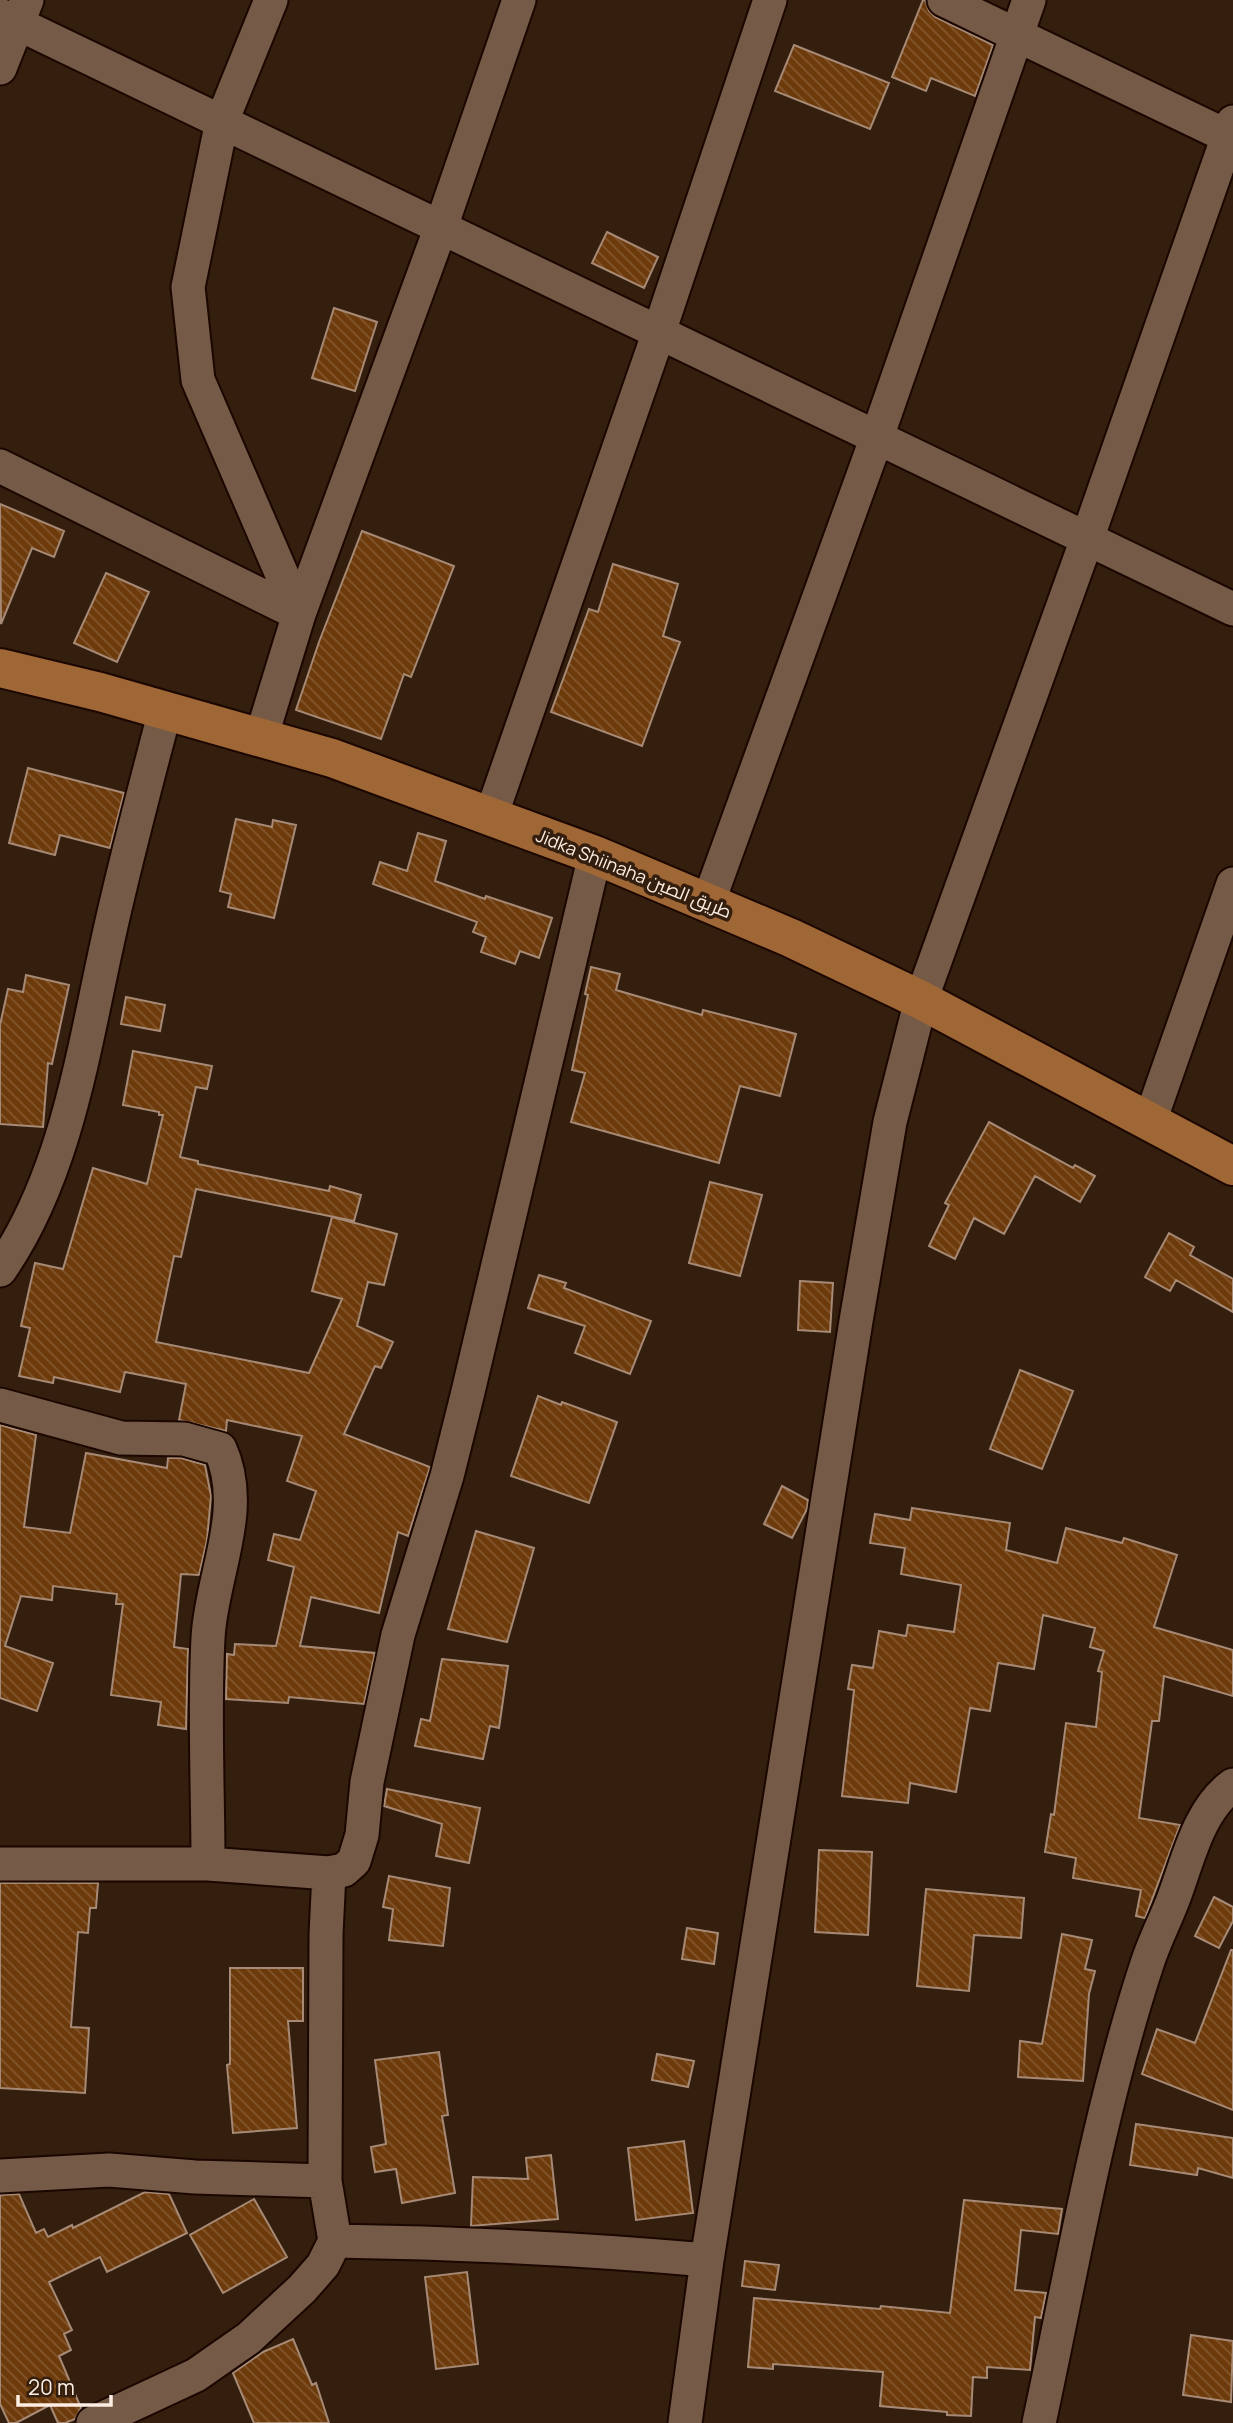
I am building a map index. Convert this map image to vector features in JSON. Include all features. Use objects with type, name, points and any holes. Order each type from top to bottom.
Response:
[{"type":"main road","name":"Jidka Shiinaha طريق الصين","points":[[0,668],[332,758],[595,855],[791,938],[921,1000],[1233,1166]]},
{"type":"street","points":[[271,0],[222,121],[188,287],[198,380],[299,614]]},
{"type":"street","points":[[261,738],[299,614],[441,227],[519,0]]},
{"type":"street","points":[[491,816],[659,332],[770,0]]},
{"type":"street","points":[[685,2423],[707,2260],[890,1122],[921,1000],[1231,133],[944,0]]},
{"type":"street","points":[[708,903],[877,437],[1030,0]]},
{"type":"street","points":[[0,68],[15,13],[222,121],[1233,609]]},
{"type":"street","points":[[0,466],[299,614]]},
{"type":"street","points":[[0,1270],[20,1242],[52,1167],[69,1109],[127,855],[165,711]]},
{"type":"street","points":[[0,1864],[208,1864],[329,1873],[344,1870],[354,1861],[362,1835],[367,1782],[398,1634],[447,1476],[595,855]]},
{"type":"street","points":[[1150,1121],[1233,884]]},
{"type":"street","points":[[0,1405],[121,1438],[184,1439],[220,1449],[228,1466],[230,1494],[227,1538],[208,1636],[208,1864]]},
{"type":"street","points":[[1040,2423],[1093,2168],[1124,2038],[1148,1961],[1197,1835],[1218,1795],[1233,1784]]},
{"type":"street","points":[[93,2423],[196,2375],[249,2338],[316,2273],[335,2241],[325,2181],[326,1934],[329,1873]]},
{"type":"street","points":[[0,2176],[109,2170],[195,2177],[325,2181]]},
{"type":"street","points":[[335,2241],[462,2243],[582,2249],[707,2260]]},
{"type":"building","points":[[923,0],[935,17],[993,45],[975,96],[931,78],[926,91],[892,77]]},
{"type":"building","points":[[794,45],[889,83],[870,129],[775,91]]},
{"type":"building","points":[[607,232],[658,257],[644,288],[592,263]]},
{"type":"building","points":[[334,308],[377,322],[355,391],[312,378]]},
{"type":"building","points":[[0,504],[64,531],[54,557],[32,548],[1,624]]},
{"type":"building","points":[[362,531],[454,566],[411,677],[404,674],[381,739],[296,710]]},
{"type":"building","points":[[613,564],[678,584],[663,636],[680,642],[642,746],[551,712],[589,609],[598,612]]},
{"type":"building","points":[[106,573],[149,592],[117,662],[74,643]]},
{"type":"building","points":[[28,768],[124,793],[110,848],[60,835],[55,855],[9,843]]},
{"type":"building","points":[[236,819],[272,827],[273,820],[296,825],[274,918],[228,907],[231,894],[220,891]]},
{"type":"building","points":[[418,833],[446,841],[435,881],[552,918],[539,958],[520,951],[515,964],[481,952],[486,937],[473,932],[477,922],[373,884],[380,862],[407,871]]},
{"type":"building","points":[[591,967],[620,974],[616,990],[702,1015],[703,1010],[796,1034],[780,1096],[740,1086],[719,1163],[571,1122],[585,1073],[572,1070],[588,995],[585,994]]},
{"type":"building","points":[[26,975],[69,985],[52,1064],[48,1063],[43,1127],[0,1124],[0,1025],[8,989],[23,992]]},
{"type":"building","points":[[126,997],[165,1005],[160,1031],[121,1024]]},
{"type":"building","points":[[133,1051],[212,1066],[207,1089],[196,1087],[180,1157],[198,1161],[198,1164],[329,1191],[330,1186],[361,1195],[354,1221],[196,1189],[181,1257],[174,1256],[156,1342],[309,1373],[342,1299],[312,1291],[332,1217],[397,1234],[384,1285],[368,1282],[357,1326],[393,1342],[381,1368],[375,1366],[344,1434],[430,1467],[408,1536],[398,1532],[379,1613],[311,1597],[300,1646],[375,1653],[364,1704],[289,1697],[288,1703],[226,1699],[227,1654],[234,1655],[235,1644],[276,1646],[294,1567],[268,1560],[274,1534],[300,1540],[316,1491],[287,1481],[302,1436],[227,1420],[226,1431],[179,1420],[186,1384],[125,1372],[120,1392],[54,1377],[53,1383],[19,1376],[30,1328],[21,1326],[35,1263],[63,1269],[93,1168],[147,1184],[163,1115],[123,1105]]},
{"type":"building","points":[[989,1122],[1073,1168],[1075,1165],[1095,1176],[1080,1202],[1035,1176],[1004,1234],[974,1218],[955,1259],[929,1246],[949,1205],[945,1203]]},
{"type":"building","points":[[710,1182],[762,1195],[740,1276],[689,1263]]},
{"type":"building","points":[[1169,1233],[1194,1247],[1190,1255],[1233,1279],[1233,1312],[1176,1280],[1170,1291],[1145,1277]]},
{"type":"building","points":[[539,1275],[566,1283],[564,1288],[651,1321],[630,1374],[575,1353],[585,1326],[528,1308]]},
{"type":"building","points":[[800,1281],[833,1283],[830,1332],[798,1330]]},
{"type":"building","points":[[1020,1370],[1073,1391],[1042,1469],[990,1449]]},
{"type":"building","points":[[538,1396],[617,1422],[589,1503],[511,1476]]},
{"type":"building","points":[[0,1425],[36,1435],[24,1527],[70,1533],[86,1453],[167,1468],[168,1458],[181,1458],[205,1465],[211,1496],[207,1540],[199,1575],[181,1574],[174,1647],[188,1649],[186,1729],[158,1725],[161,1702],[111,1695],[123,1604],[116,1604],[117,1594],[53,1586],[52,1600],[21,1596],[5,1646],[53,1663],[37,1711],[0,1698]]},
{"type":"building","points":[[782,1486],[808,1500],[807,1509],[792,1538],[764,1524]]},
{"type":"building","points":[[912,1508],[1010,1523],[1006,1550],[1057,1563],[1066,1528],[1122,1543],[1124,1538],[1177,1555],[1154,1627],[1233,1650],[1233,1696],[1164,1676],[1159,1721],[1152,1721],[1139,1818],[1180,1825],[1145,1918],[1136,1916],[1141,1890],[1073,1878],[1076,1858],[1045,1852],[1051,1814],[1054,1815],[1066,1723],[1096,1727],[1102,1672],[1098,1671],[1104,1651],[1090,1647],[1095,1628],[1043,1615],[1034,1669],[998,1663],[990,1711],[970,1708],[956,1792],[910,1783],[908,1803],[842,1796],[854,1690],[848,1689],[852,1665],[873,1668],[879,1631],[906,1636],[908,1625],[954,1632],[961,1585],[901,1574],[905,1548],[870,1543],[875,1514],[910,1520]]},
{"type":"building","points":[[476,1531],[534,1548],[507,1642],[448,1629]]},
{"type":"building","points":[[442,1659],[508,1666],[499,1728],[490,1726],[483,1759],[415,1746],[421,1719],[430,1721]]},
{"type":"building","points":[[387,1789],[480,1808],[469,1863],[436,1856],[442,1824],[384,1806]]},
{"type":"building","points":[[819,1850],[872,1852],[868,1935],[815,1932]]},
{"type":"building","points":[[389,1876],[450,1888],[443,1946],[389,1940],[393,1909],[383,1907]]},
{"type":"building","points":[[0,1883],[98,1883],[96,1908],[90,1908],[88,1933],[78,1932],[71,2027],[89,2028],[85,2093],[0,2088]]},
{"type":"building","points":[[926,1889],[1024,1898],[1021,1938],[974,1935],[969,1991],[917,1986]]},
{"type":"building","points":[[1214,1897],[1233,1907],[1233,1921],[1219,1948],[1195,1936]]},
{"type":"building","points":[[687,1928],[718,1933],[714,1964],[682,1959]]},
{"type":"building","points":[[1062,1934],[1092,1940],[1085,1969],[1095,1971],[1089,1994],[1083,2081],[1018,2077],[1020,2041],[1042,2044]]},
{"type":"building","points":[[1231,1950],[1233,2110],[1142,2074],[1157,2029],[1195,2043]]},
{"type":"building","points":[[230,1968],[303,1968],[303,2021],[288,2021],[297,2128],[233,2133],[227,2065],[230,2064]]},
{"type":"building","points":[[439,2052],[448,2115],[442,2116],[455,2193],[402,2203],[396,2169],[375,2172],[371,2147],[386,2144],[375,2060]]},
{"type":"building","points":[[657,2054],[694,2061],[688,2087],[652,2080]]},
{"type":"building","points":[[1136,2124],[1233,2138],[1233,2178],[1198,2168],[1197,2175],[1130,2165]]},
{"type":"building","points":[[684,2141],[693,2213],[636,2220],[628,2148]]},
{"type":"building","points":[[551,2155],[558,2219],[471,2226],[473,2177],[528,2179],[526,2158]]},
{"type":"building","points":[[145,2192],[169,2194],[187,2233],[107,2272],[100,2257],[49,2282],[72,2330],[64,2334],[71,2350],[59,2356],[81,2408],[75,2419],[65,2423],[58,2423],[50,2405],[16,2423],[9,2423],[0,2404],[0,2195],[19,2194],[36,2233],[44,2229],[48,2237],[72,2225],[73,2228]]},
{"type":"building","points":[[254,2199],[287,2257],[223,2293],[190,2235]]},
{"type":"building","points":[[964,2200],[1062,2209],[1058,2234],[1021,2230],[1015,2290],[1046,2293],[1041,2318],[1035,2317],[1030,2370],[987,2367],[987,2378],[973,2377],[971,2416],[880,2406],[883,2372],[773,2364],[773,2369],[748,2367],[754,2298],[950,2313]]},
{"type":"building","points":[[745,2261],[779,2265],[775,2290],[742,2286]]},
{"type":"building","points":[[467,2272],[478,2364],[436,2369],[425,2277]]},
{"type":"building","points":[[1191,2335],[1233,2341],[1231,2402],[1183,2395]]},
{"type":"building","points":[[293,2339],[312,2385],[316,2383],[329,2423],[254,2423],[233,2373],[263,2352]]}]
